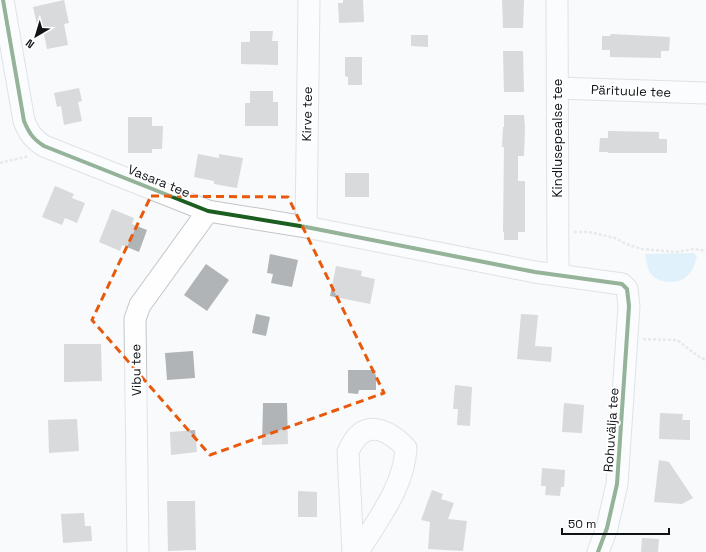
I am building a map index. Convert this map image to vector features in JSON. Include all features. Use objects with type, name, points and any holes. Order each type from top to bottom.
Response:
[{"type":"street","name":"Vasara tee","points":[[2,0],[24,121],[34,140],[44,146],[208,211],[306,227],[558,276]]},
{"type":"street","name":"Kirve tee","points":[[306,227],[309,0]]},
{"type":"street","name":"Kindlusepealse tee","points":[[557,0],[558,276]]},
{"type":"street","name":"Pärituule tee","points":[[557,88],[706,93]]},
{"type":"street","name":"Vibu tee","points":[[138,552],[135,319],[140,305],[208,211]]},
{"type":"street","name":"Rohuvälja tee","points":[[558,276],[622,284],[627,289],[629,306],[617,484],[607,528],[598,552]]},
{"type":"street","points":[[353,552],[348,452],[353,440],[358,435],[368,429],[376,428],[395,436],[406,448],[405,465],[400,481],[358,552]]},
{"type":"path","points":[[0,163],[32,156],[44,146]]},
{"type":"path","points":[[572,232],[589,232],[615,238],[626,244],[642,249],[676,252],[694,248],[706,251]]},
{"type":"path","points":[[627,338],[677,340],[698,356],[706,360]]},
{"type":"highlighted area","points":[[151,196],[288,197],[384,393],[210,455],[92,320]]},
{"type":"shaded area","points":[[694,253],[697,256],[691,272],[681,280],[671,282],[660,280],[650,273],[645,254]]},
{"type":"building","points":[[64,0],[69,23],[64,24],[68,45],[47,49],[43,29],[38,29],[33,7]]},
{"type":"building","points":[[343,0],[363,0],[364,22],[339,23],[338,3],[343,3]]},
{"type":"building","points":[[502,0],[524,0],[523,28],[503,28]]},
{"type":"building","points":[[250,31],[273,31],[272,41],[278,41],[278,65],[241,64],[241,42],[250,42]]},
{"type":"building","points":[[611,34],[670,37],[669,51],[661,51],[661,58],[610,57],[610,50],[602,50],[602,36],[610,36]]},
{"type":"building","points":[[411,35],[428,35],[428,47],[411,46]]},
{"type":"building","points":[[503,51],[523,51],[524,92],[504,92]]},
{"type":"building","points":[[345,57],[362,57],[362,85],[348,85],[348,77],[345,76]]},
{"type":"building","points":[[79,88],[82,101],[78,102],[82,121],[64,125],[61,106],[57,107],[54,93]]},
{"type":"building","points":[[250,91],[273,91],[273,102],[278,102],[278,126],[245,126],[245,103],[250,103]]},
{"type":"building","points":[[504,115],[524,115],[524,156],[518,156],[518,181],[525,181],[525,232],[518,232],[518,240],[504,240],[503,232],[504,147],[502,147]]},
{"type":"building","points":[[128,117],[152,117],[152,126],[163,126],[162,149],[152,149],[152,153],[128,153]]},
{"type":"building","points":[[608,131],[659,132],[659,139],[667,139],[667,153],[599,152],[600,138],[608,138]]},
{"type":"building","points":[[198,154],[219,158],[219,154],[243,158],[237,188],[214,184],[214,181],[194,177]]},
{"type":"building","points":[[345,173],[369,173],[369,197],[345,197]]},
{"type":"building","points":[[55,186],[74,194],[72,198],[85,203],[77,223],[65,218],[62,225],[42,217]]},
{"type":"building","points":[[112,209],[134,218],[132,224],[147,230],[139,252],[122,245],[120,251],[99,242]]},
{"type":"building","points":[[270,254],[298,260],[292,287],[271,283],[273,274],[267,273]]},
{"type":"building","points":[[206,264],[229,280],[207,311],[184,295]]},
{"type":"building","points":[[336,266],[362,271],[361,276],[375,279],[370,304],[330,296]]},
{"type":"building","points":[[256,314],[270,317],[266,336],[252,333]]},
{"type":"building","points":[[521,314],[538,315],[535,346],[552,347],[551,362],[517,359]]},
{"type":"building","points":[[64,344],[101,344],[102,381],[64,382]]},
{"type":"building","points":[[193,351],[195,378],[167,380],[165,353]]},
{"type":"building","points":[[348,370],[376,370],[376,390],[359,390],[358,394],[348,393]]},
{"type":"building","points":[[455,385],[472,387],[470,426],[457,425],[458,409],[453,409]]},
{"type":"building","points":[[263,403],[287,403],[288,444],[262,445]]},
{"type":"building","points":[[564,403],[584,405],[582,433],[562,432]]},
{"type":"building","points":[[660,413],[683,414],[682,420],[690,420],[690,440],[659,439]]},
{"type":"building","points":[[77,419],[79,451],[49,453],[48,420]]},
{"type":"building","points":[[195,430],[197,452],[171,455],[170,432]]},
{"type":"building","points":[[659,460],[669,462],[693,498],[682,504],[654,502]]},
{"type":"building","points":[[542,468],[565,470],[564,487],[561,487],[560,496],[545,495],[546,486],[541,486]]},
{"type":"building","points":[[432,490],[443,494],[441,499],[454,503],[448,519],[467,521],[463,551],[428,549],[430,522],[421,520]]},
{"type":"building","points":[[298,491],[317,492],[317,517],[298,517]]},
{"type":"building","points":[[167,501],[195,501],[196,550],[168,551]]},
{"type":"building","points":[[84,513],[85,526],[91,526],[92,541],[63,543],[61,514]]},
{"type":"building","points":[[642,538],[659,539],[658,552],[641,552]]},
{"type":"cycle path","points":[[3,0],[24,121],[32,135],[44,146],[208,211],[306,227],[535,272],[622,284],[627,289],[629,306],[617,484],[607,528],[598,552]]}]
